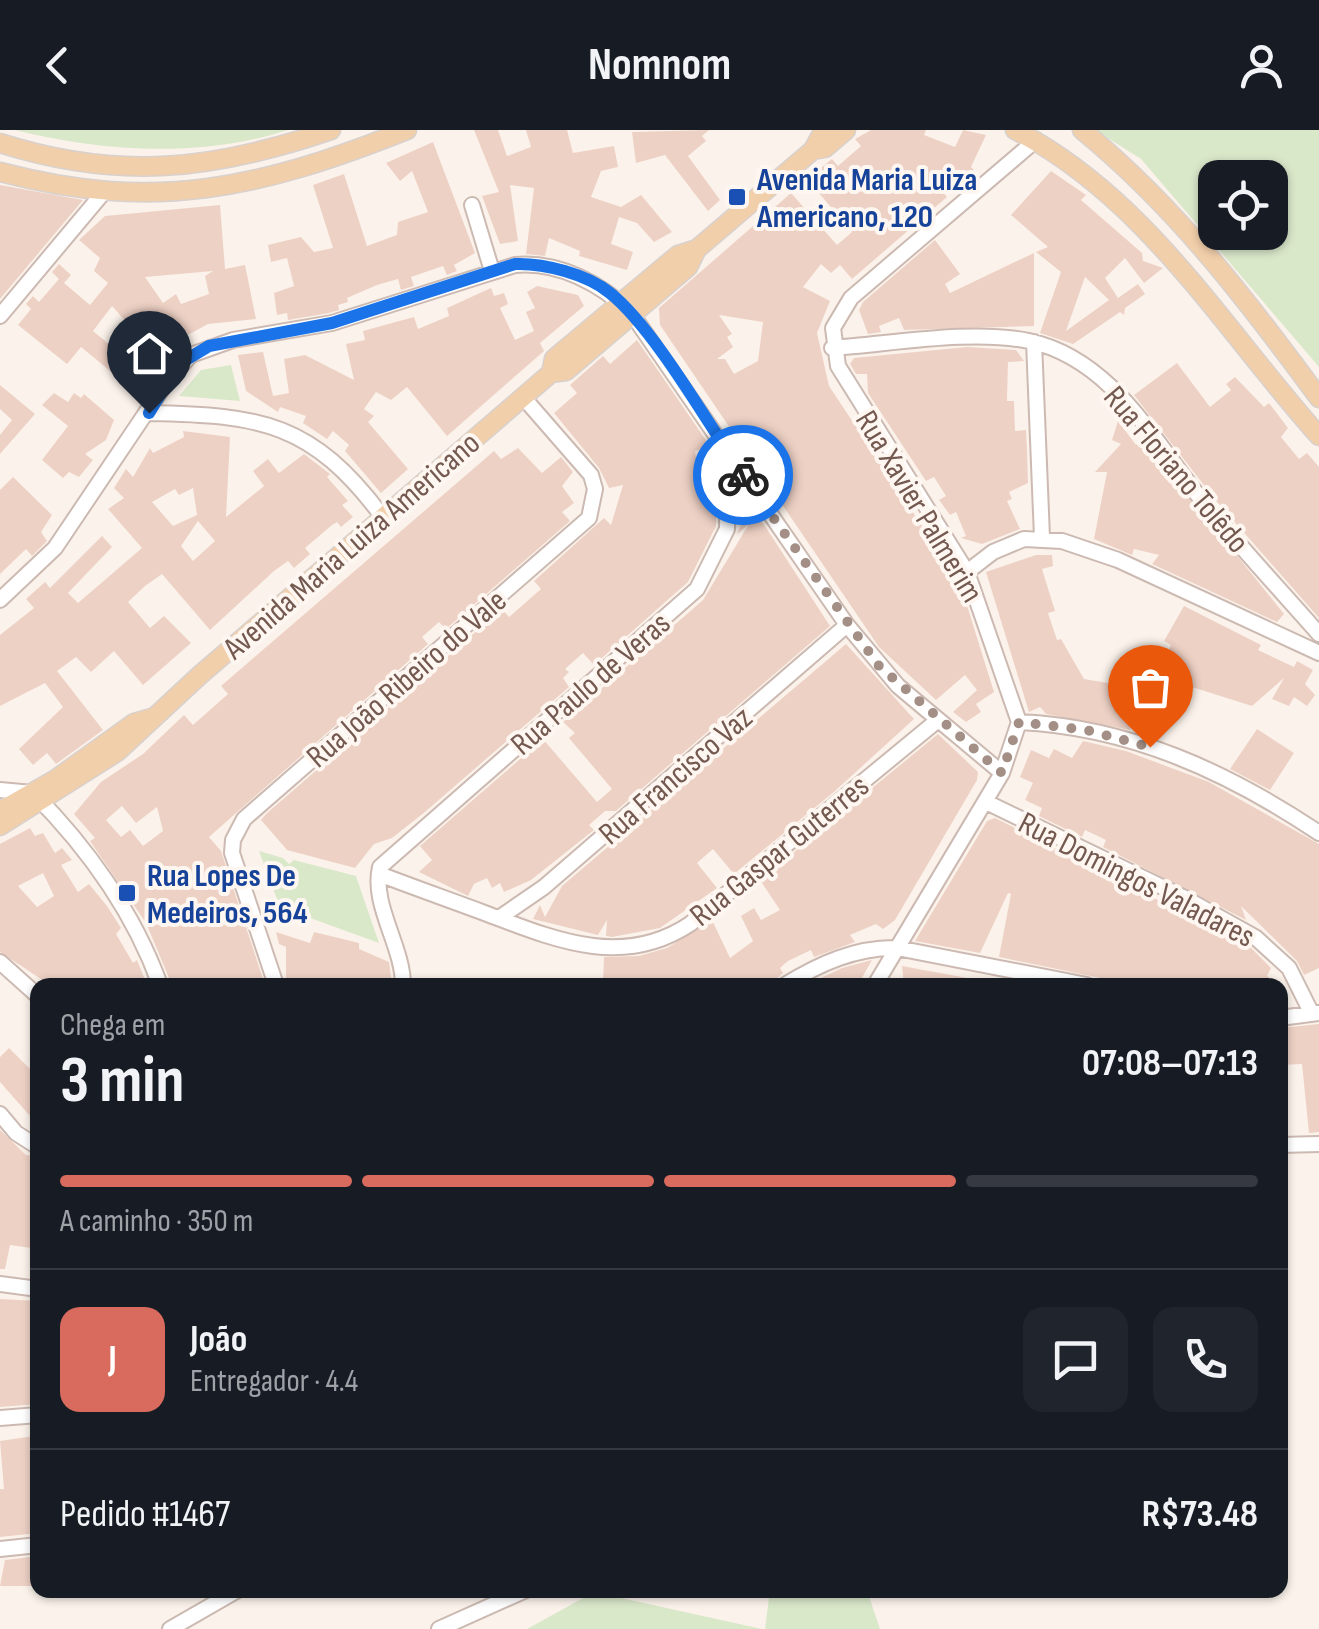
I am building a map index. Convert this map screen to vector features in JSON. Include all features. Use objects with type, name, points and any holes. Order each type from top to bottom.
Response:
[{"type":"main road","points":[[0,144],[76,164],[134,168],[230,160],[331,130]]},
{"type":"main road","points":[[0,172],[103,194],[157,195],[236,185],[310,166],[406,130]]},
{"type":"main road","name":"Avenida Maria Luiza Americano","points":[[0,826],[134,723],[151,718],[551,373],[554,359],[688,267],[697,249],[813,150],[824,130]]},
{"type":"main road","name":"Avenida Maria Luiza Americano","points":[[813,150],[825,148],[846,130]]},
{"type":"main road","points":[[1015,130],[1079,169],[1132,217],[1205,296],[1319,436]]},
{"type":"main road","points":[[1082,130],[1141,180],[1207,250],[1319,398]]},
{"type":"main road","name":"Avenida Maria Luiza Americano","points":[[0,811],[38,797]]},
{"type":"street","points":[[832,348],[833,328],[851,298],[1036,140]]},
{"type":"street","points":[[0,316],[103,194]]},
{"type":"street","points":[[472,205],[492,271]]},
{"type":"street","points":[[0,600],[55,548],[179,364],[209,346],[332,323],[515,264],[544,265],[602,287],[627,308],[847,626],[898,686],[1002,773]]},
{"type":"street","name":"Rua Floriano Tolêdo","points":[[832,348],[999,338],[1034,342],[1072,358],[1121,397],[1208,508],[1319,634]]},
{"type":"street","points":[[1034,342],[1042,537]]},
{"type":"street","name":"Rua Xavier Palmerim","points":[[832,348],[850,391],[967,572],[1019,722]]},
{"type":"street","name":"Rua João Ribeiro do Vale","points":[[274,978],[232,853],[233,840],[244,818],[589,518],[595,489],[591,475],[523,397]]},
{"type":"street","points":[[149,413],[219,416],[301,436],[338,463],[382,516]]},
{"type":"street","name":"Rua Paulo de Veras","points":[[378,874],[388,858],[698,588],[727,529],[728,453]]},
{"type":"street","points":[[967,572],[1007,546],[1042,537],[1118,560],[1319,654]]},
{"type":"street","name":"Rua Francisco Vaz","points":[[498,918],[544,887],[847,626]]},
{"type":"street","name":"Rua Gaspar Guterres","points":[[378,874],[592,948],[619,948],[664,939],[690,924],[938,720]]},
{"type":"street","points":[[879,978],[1002,773],[1019,722],[1086,730],[1179,756],[1266,798],[1319,834]]},
{"type":"street","points":[[0,790],[38,797],[127,911],[157,978]]},
{"type":"street","name":"Rua Domingos Valadares","points":[[986,802],[1186,898],[1255,938],[1290,968],[1315,1014]]},
{"type":"street","points":[[378,874],[401,978]]},
{"type":"street","points":[[798,978],[827,962],[873,947],[897,948],[1051,978]]},
{"type":"street","points":[[0,962],[30,989]]},
{"type":"street","points":[[1288,1017],[1315,1014]]},
{"type":"street","points":[[0,1114],[16,1133],[30,1141]]},
{"type":"street","points":[[1288,1146],[1319,1144]]},
{"type":"street","points":[[0,1284],[30,1287]]},
{"type":"street","points":[[0,1418],[30,1415]]},
{"type":"street","points":[[0,1550],[30,1545]]},
{"type":"street","points":[[170,1629],[224,1598]]},
{"type":"street","points":[[439,1629],[508,1598]]},
{"type":"green space","points":[[15,130],[288,130],[221,145],[152,149],[82,143]]},
{"type":"green space","points":[[1095,130],[1319,130],[1319,367],[1219,250],[1288,250],[1288,160],[1198,160],[1198,226],[1141,159]]},
{"type":"green space","points":[[231,365],[240,401],[179,396],[201,370]]},
{"type":"green space","points":[[259,851],[283,858],[289,864],[294,860],[356,876],[379,943],[280,907]]},
{"type":"green space","points":[[583,1598],[621,1598],[762,1629],[527,1629]]},
{"type":"green space","points":[[769,1598],[870,1598],[880,1629],[765,1629]]},
{"type":"building","points":[[474,130],[498,130],[507,156],[531,147],[526,130],[567,130],[573,153],[614,146],[618,167],[601,171],[591,197],[621,207],[641,195],[672,232],[654,242],[637,223],[619,217],[611,244],[633,252],[627,270],[579,256],[580,251],[549,238],[545,256],[526,254],[534,188],[510,185],[518,241],[500,244],[482,196],[499,192]]},
{"type":"building","points":[[709,130],[702,136],[706,141],[688,156],[720,200],[708,211],[665,155],[636,163],[632,132]]},
{"type":"building","points":[[871,130],[926,130],[924,135],[955,147],[963,130],[986,135],[971,167],[976,172],[966,180],[959,172],[939,188],[947,197],[852,279],[840,265],[831,273],[821,264],[803,287],[830,301],[817,333],[829,386],[960,583],[994,692],[976,704],[981,712],[966,722],[953,712],[977,690],[965,675],[936,700],[879,647],[660,325],[659,308],[791,193],[837,245],[852,232],[807,179],[832,159],[838,166],[861,146],[855,139]],"holes":[[[719,315],[763,322],[758,361],[734,374],[725,359],[717,359],[733,347],[727,337],[732,334]]]},
{"type":"building","points":[[433,142],[475,253],[454,265],[457,271],[447,275],[443,266],[411,277],[414,286],[401,290],[398,279],[377,285],[347,298],[348,302],[338,305],[339,310],[288,320],[287,313],[277,315],[274,293],[294,286],[287,258],[271,262],[268,245],[301,237],[314,252],[333,248],[313,185],[344,174],[367,246],[397,235],[398,222],[428,212],[412,171],[400,181],[386,163]]},
{"type":"building","points":[[1051,171],[1086,195],[1081,200],[1142,253],[1143,261],[1163,268],[1144,283],[1125,258],[1105,278],[1118,298],[1138,284],[1145,294],[1125,308],[1124,315],[1120,312],[1073,344],[1040,333],[1061,272],[1036,252],[1048,247],[1011,215]],"holes":[[[1085,277],[1109,300],[1066,331]]]},
{"type":"building","points":[[0,185],[83,200],[0,299]]},
{"type":"building","points":[[220,205],[225,269],[245,265],[256,319],[208,324],[158,351],[137,318],[129,325],[112,306],[93,331],[115,349],[124,340],[151,366],[132,389],[81,347],[67,364],[18,325],[31,309],[26,304],[33,296],[39,302],[59,279],[52,272],[59,264],[71,275],[64,283],[90,305],[108,283],[94,271],[100,258],[79,240],[105,216]],"holes":[[[213,271],[205,276],[209,294],[181,304],[176,294],[163,303],[145,277]]]},
{"type":"building","points":[[935,240],[960,274],[945,284],[950,293],[1034,253],[1034,326],[904,330],[899,318],[879,326],[881,332],[868,334],[859,310],[863,302]]},
{"type":"building","points":[[537,286],[578,295],[584,306],[540,343],[544,351],[447,436],[407,387],[391,400],[376,392],[364,409],[374,416],[368,422],[408,469],[381,493],[345,451],[349,445],[333,431],[327,439],[303,423],[306,416],[280,407],[278,412],[246,391],[238,355],[263,352],[273,396],[289,393],[284,359],[305,355],[354,380],[346,344],[365,340],[363,331],[414,317],[418,329],[449,316],[447,308],[491,288],[494,296],[504,293],[508,304],[500,308],[515,340],[534,331],[526,312],[535,308],[527,292]]},
{"type":"building","points":[[637,340],[710,446],[695,451],[698,473],[717,470],[716,526],[688,582],[594,665],[583,653],[565,669],[569,672],[563,678],[569,687],[425,812],[392,838],[374,844],[355,868],[287,850],[261,820],[266,814],[502,609],[509,617],[541,589],[534,581],[604,518],[611,525],[623,485],[609,488],[599,468],[554,413],[577,393],[570,385],[603,356],[610,364]]},
{"type":"building","points":[[967,347],[1016,350],[1024,361],[1008,362],[1007,401],[1014,401],[1015,431],[1026,430],[1028,483],[1009,492],[1012,499],[1007,501],[1020,529],[982,544],[961,538],[966,536],[956,512],[950,515],[939,500],[946,496],[934,477],[926,481],[868,393],[867,374],[856,374],[850,364],[854,358]]},
{"type":"building","points":[[1177,363],[1210,407],[1231,390],[1226,384],[1235,377],[1264,407],[1269,403],[1288,428],[1281,437],[1299,459],[1307,453],[1319,467],[1319,618],[1217,502],[1134,395]]},
{"type":"building","points":[[0,385],[35,414],[0,454],[0,435],[12,420],[0,409]]},
{"type":"building","points":[[54,393],[68,402],[74,393],[81,398],[84,394],[114,420],[106,440],[85,454],[93,460],[79,477],[69,472],[63,478],[42,460],[68,426],[42,405]]},
{"type":"building","points":[[1118,421],[1136,445],[1143,439],[1284,614],[1277,622],[1152,564],[1159,555],[1134,549],[1132,555],[1094,539],[1107,472],[1095,472],[1121,444],[1112,440]]},
{"type":"building","points":[[183,431],[230,437],[226,517],[264,486],[253,471],[268,459],[279,473],[304,454],[330,474],[327,477],[348,501],[342,505],[353,517],[341,527],[337,522],[332,525],[305,548],[310,554],[294,568],[288,561],[274,571],[210,630],[162,574],[145,586],[128,602],[150,628],[164,616],[191,643],[143,685],[114,651],[91,672],[76,657],[57,671],[103,730],[56,764],[47,753],[33,765],[19,749],[63,707],[45,683],[0,706],[0,635],[34,608],[26,599],[45,582],[50,588],[102,536],[112,547],[68,593],[78,603],[142,548],[108,509],[124,498],[114,488],[126,469],[133,477],[150,448],[153,453],[184,437]],"holes":[[[193,488],[197,515],[173,526],[152,502],[175,489],[179,495]],[[198,521],[215,541],[193,561],[181,546]]]},
{"type":"building","points":[[518,448],[542,473],[561,457],[573,472],[562,486],[574,503],[562,512],[570,521],[446,629],[439,622],[422,637],[428,644],[209,837],[221,851],[263,978],[169,978],[146,923],[90,841],[95,838],[74,814],[101,782],[143,754],[184,715],[193,725],[228,694],[221,686],[494,451],[501,459]],"holes":[[[122,806],[136,823],[157,807],[163,831],[143,846],[130,830],[121,837],[106,820]]]},
{"type":"building","points":[[13,477],[52,515],[41,532],[47,541],[32,556],[26,549],[0,574],[0,490]]},
{"type":"building","points":[[750,503],[830,626],[616,811],[605,811],[589,825],[594,830],[531,880],[504,892],[500,883],[492,888],[487,878],[474,884],[468,896],[419,872],[432,860],[420,846],[543,739],[597,802],[612,789],[569,738],[575,733],[563,722],[703,600],[749,524],[737,534]]},
{"type":"building","points":[[1036,555],[1052,555],[1053,566],[1042,569],[1055,611],[1048,613],[1057,640],[1061,639],[1084,679],[1138,688],[1130,730],[1046,714],[1040,707],[1029,712],[986,572]]},
{"type":"building","points":[[1184,606],[1261,645],[1258,650],[1294,667],[1297,661],[1313,670],[1305,684],[1315,695],[1307,706],[1294,697],[1289,706],[1272,699],[1284,678],[1252,706],[1173,681],[1174,677],[1166,674],[1168,668],[1162,665],[1171,645],[1164,641]]},
{"type":"building","points":[[846,644],[914,719],[835,791],[734,874],[713,849],[697,863],[717,888],[660,928],[612,937],[606,936],[607,920],[598,935],[533,919],[540,905],[545,917],[562,886]]},
{"type":"building","points":[[1257,729],[1294,753],[1270,790],[1230,769]]},
{"type":"building","points":[[938,734],[978,772],[977,780],[895,920],[883,929],[876,924],[850,935],[855,942],[814,957],[811,950],[788,961],[777,978],[603,978],[604,957],[639,956],[667,948],[712,920],[730,958],[753,941],[741,916],[754,908],[761,920],[780,910],[760,880]]},
{"type":"building","points":[[1083,741],[1126,751],[1209,782],[1319,844],[1319,968],[1304,975],[1297,961],[1241,906],[1246,920],[1103,847],[1106,840],[1085,830],[1082,837],[1039,816],[1042,808],[1025,800],[1033,783],[1020,777],[1031,750],[1049,758],[1054,749],[1072,758]]},
{"type":"building","points":[[995,818],[1249,946],[1271,968],[1267,976],[1270,978],[1100,978],[999,957],[1011,894],[1008,893],[980,953],[915,941],[987,821]]},
{"type":"building","points":[[30,828],[35,836],[43,833],[55,853],[62,848],[72,860],[61,865],[78,892],[89,884],[107,906],[121,928],[116,934],[133,963],[137,960],[144,978],[39,978],[0,952],[0,844]],"holes":[[[43,873],[54,896],[37,907],[18,886]]]},
{"type":"building","points":[[276,932],[310,943],[314,932],[359,943],[359,949],[389,962],[391,978],[286,978],[286,947],[279,944]]},
{"type":"building","points":[[872,960],[862,978],[821,978]]},
{"type":"building","points":[[902,966],[967,978],[903,978]]},
{"type":"building","points":[[1319,1024],[1319,1132],[1309,1133],[1302,1064],[1288,1065],[1288,1027]]},
{"type":"building","points":[[9,1048],[30,1069],[30,1116],[0,1082],[0,1057]]},
{"type":"building","points":[[0,1130],[30,1156],[30,1248],[10,1245],[5,1269],[0,1269]]},
{"type":"building","points":[[0,1299],[30,1301],[30,1405],[0,1407]]},
{"type":"building","points":[[30,1437],[30,1534],[0,1537],[0,1489],[4,1489],[0,1441]]},
{"type":"building","points":[[30,1557],[30,1586],[0,1586],[5,1560]]},
{"type":"way so far","points":[[743,475],[879,666],[1002,773],[1019,722],[1050,723],[1150,747]]},
{"type":"place","name":"Avenida Maria Luiza Americano, 120","points":[[737,197]]},
{"type":"place","name":"Rua Lopes De Medeiros, 564","points":[[127,893]]},
{"type":"route","points":[[149,413],[179,364],[209,346],[332,323],[515,264],[544,265],[602,287],[632,314],[743,475]]}]
